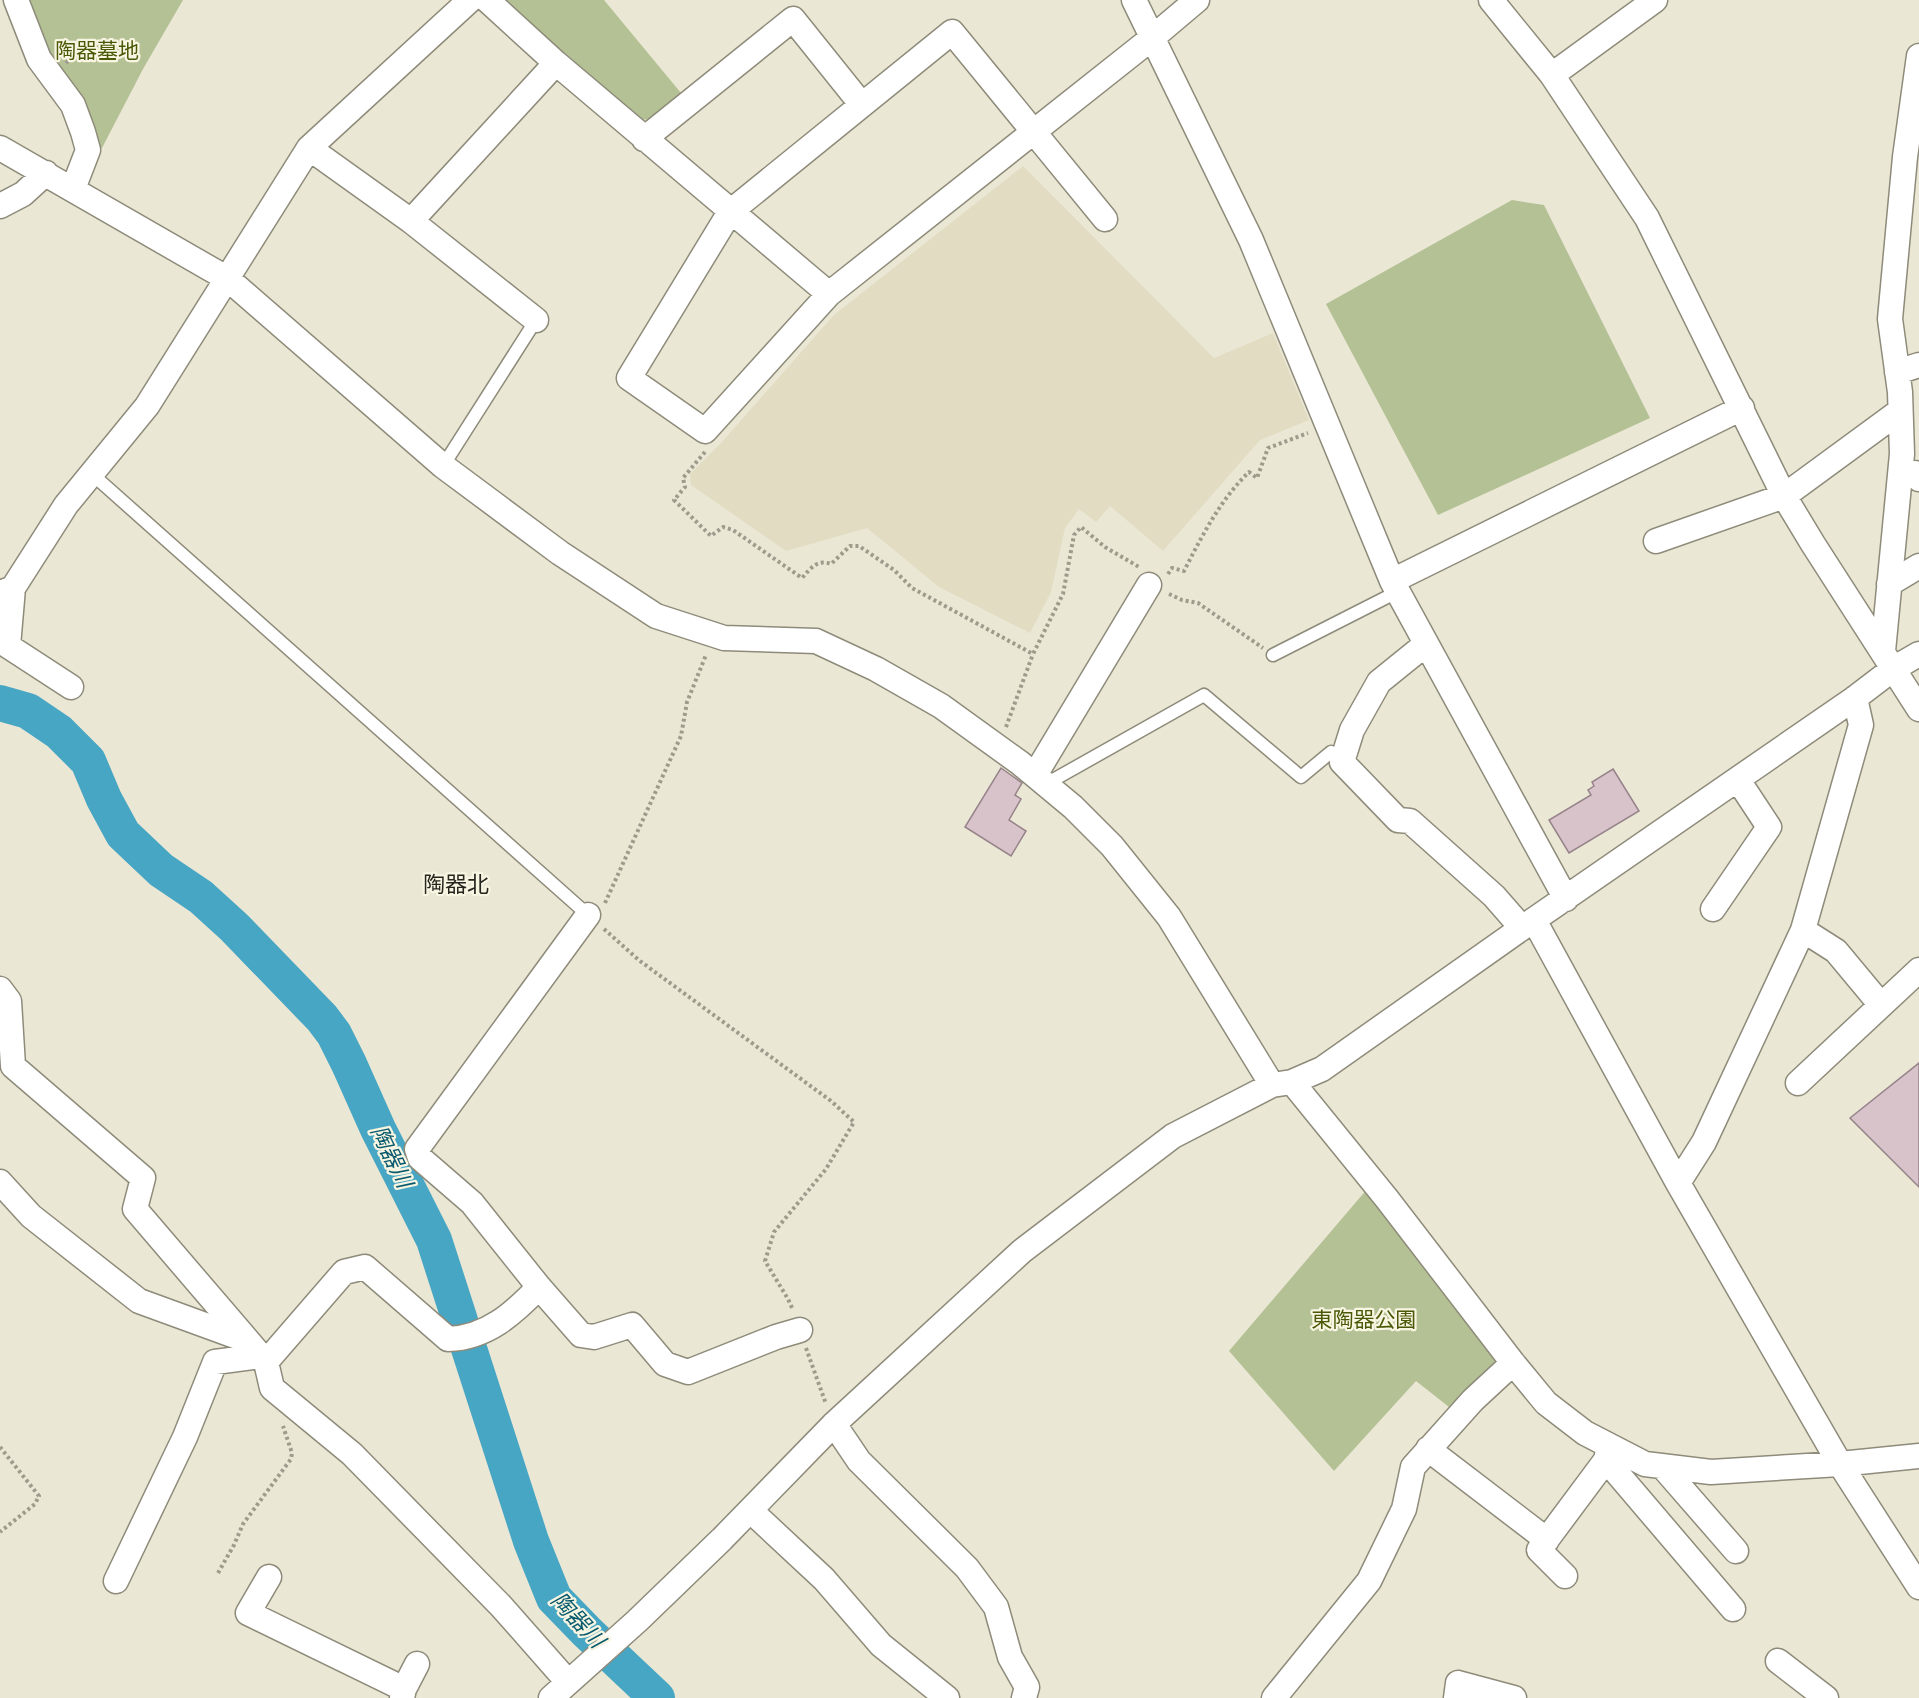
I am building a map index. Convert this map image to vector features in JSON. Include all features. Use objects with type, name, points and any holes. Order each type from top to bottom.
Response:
[{"type":"street","points":[[16,0],[39,59],[73,105],[83,132],[88,150],[73,189]]},
{"type":"street","points":[[71,687],[8,646],[7,590],[66,506],[147,406],[309,148],[470,0]]},
{"type":"street","points":[[487,0],[644,139],[829,294]]},
{"type":"street","points":[[1134,0],[1251,240],[1394,586],[1566,899]]},
{"type":"street","points":[[1104,219],[1034,131],[952,32],[730,212],[629,378],[705,431],[829,294],[1034,131],[1152,38],[1197,0]]},
{"type":"street","points":[[1491,0],[1552,75],[1647,218],[1784,496],[1919,709]]},
{"type":"street","points":[[1552,75],[1655,0]]},
{"type":"street","points":[[644,139],[793,19],[862,105]]},
{"type":"street","points":[[1888,660],[1889,584],[1902,454],[1900,411],[1908,368],[1890,319],[1905,157],[1919,56]]},
{"type":"street","points":[[411,221],[556,63]]},
{"type":"street","points":[[0,148],[228,279],[443,466],[560,553],[656,616],[724,638],[816,642],[885,674],[940,706],[998,747],[1073,807],[1112,846],[1169,917],[1282,1083],[1387,1199],[1513,1364],[1546,1403],[1607,1453],[1733,1609]]},
{"type":"street","points":[[309,148],[411,221],[536,320]]},
{"type":"street","points":[[0,206],[24,194],[46,173]]},
{"type":"street","points":[[1394,586],[1742,408]]},
{"type":"street","points":[[1656,541],[1784,496],[1900,411]]},
{"type":"street","points":[[1889,584],[1919,566]]},
{"type":"street","points":[[1040,780],[1152,578]]},
{"type":"street","points":[[1426,644],[1379,682],[1352,730],[1342,762],[1398,820],[1410,821],[1528,924],[1840,1464],[1919,1587]]},
{"type":"street","points":[[0,989],[9,1001],[13,1066],[143,1178],[135,1209],[258,1353],[272,1388],[352,1454],[501,1606],[560,1690],[637,1621],[751,1511],[834,1424],[1022,1251],[1173,1136],[1282,1083],[1323,1069],[1855,698],[1888,660],[1919,654]]},
{"type":"street","points":[[1678,1183],[1704,1142],[1803,930],[1861,725],[1855,698]]},
{"type":"street","points":[[1713,909],[1769,827],[1737,780]]},
{"type":"street","points":[[594,915],[417,1149],[420,1158],[472,1203],[539,1287],[581,1335],[594,1337],[632,1325],[665,1364],[688,1372],[776,1337],[800,1330]]},
{"type":"street","points":[[1803,930],[1836,951],[1881,1005]]},
{"type":"street","points":[[1798,1083],[1919,970]]},
{"type":"street","points":[[0,1182],[31,1216],[139,1301],[258,1353]]},
{"type":"street","points":[[116,1581],[185,1437],[216,1362],[258,1353],[344,1272],[365,1267],[448,1338],[469,1336],[511,1316],[539,1287]]},
{"type":"street","points":[[1274,1698],[1369,1581],[1404,1509],[1413,1467],[1473,1400],[1513,1364]]},
{"type":"street","points":[[834,1424],[860,1461],[967,1568],[996,1606],[1010,1657],[1027,1687],[1024,1698]]},
{"type":"street","points":[[1428,1449],[1547,1540]]},
{"type":"street","points":[[1607,1453],[1645,1464],[1711,1472],[1840,1464],[1919,1456]]},
{"type":"street","points":[[1565,1576],[1539,1550],[1607,1453]]},
{"type":"street","points":[[1662,1467],[1736,1551]]},
{"type":"street","points":[[751,1511],[824,1579],[881,1645],[947,1698]]},
{"type":"street","points":[[268,1576],[248,1613],[403,1694],[417,1664]]},
{"type":"street","points":[[1778,1661],[1813,1694]]},
{"type":"street","points":[[1456,1698],[1458,1683],[1514,1698]]},
{"type":"lane","points":[[443,466],[536,320]]},
{"type":"lane","points":[[92,474],[594,915]]},
{"type":"lane","points":[[1273,655],[1394,586]]},
{"type":"lane","points":[[1040,780],[1204,694],[1301,777],[1331,752],[1342,762]]},
{"type":"path","points":[[1152,578],[1172,568],[1184,571],[1205,531],[1234,486],[1249,472],[1257,478],[1268,448],[1328,426]]},
{"type":"path","points":[[705,452],[684,478],[685,488],[674,500],[711,536],[723,527],[733,530],[802,578],[814,564],[824,562],[831,564],[850,546],[859,546],[894,570],[912,588],[1034,654]]},
{"type":"path","points":[[998,747],[1034,654],[1064,594],[1074,535],[1081,527],[1182,600],[1198,603],[1273,655]]},
{"type":"path","points":[[715,634],[687,702],[681,736],[594,915],[602,927],[640,961],[831,1101],[854,1122],[826,1169],[774,1232],[765,1261],[788,1299],[834,1424]]},
{"type":"path","points":[[218,1573],[243,1524],[291,1459],[280,1419],[287,1400]]},
{"type":"path","points":[[0,1447],[39,1496],[35,1504],[0,1532]]},
{"type":"shaded area","points":[[1023,166],[1214,358],[1273,333],[1309,420],[1260,440],[1163,551],[1110,506],[1096,522],[1079,509],[1065,528],[1051,592],[1030,633],[939,587],[867,528],[786,551],[691,485],[690,474],[720,444],[834,315]]},
{"type":"green space","name":"陶器墓地","points":[[26,0],[183,0],[143,69],[102,148],[94,147],[56,75]]},
{"type":"green space","points":[[504,0],[604,0],[681,93],[650,119],[641,120]]},
{"type":"green space","points":[[1512,200],[1544,205],[1650,418],[1438,515],[1326,304]]},
{"type":"green space","name":"東陶器公園","points":[[1368,1188],[1498,1357],[1496,1364],[1449,1407],[1416,1381],[1334,1471],[1229,1351]]},
{"type":"building","points":[[1001,768],[1022,783],[1015,795],[1021,799],[1009,820],[1026,831],[1011,856],[965,827]]},
{"type":"building","points":[[1613,769],[1639,811],[1569,853],[1549,820],[1591,795],[1588,790],[1594,786],[1592,782]]},
{"type":"building","points":[[1919,1063],[1919,1187],[1850,1118]]},
{"type":"waterway","name":"陶器川","points":[[0,703],[28,711],[59,732],[88,761],[104,799],[123,834],[161,870],[201,897],[234,927],[322,1018],[334,1034],[378,1129],[434,1240],[531,1541],[554,1598],[657,1698]]},
{"type":"district","name":"陶器北","points":[[456,883]]}]
